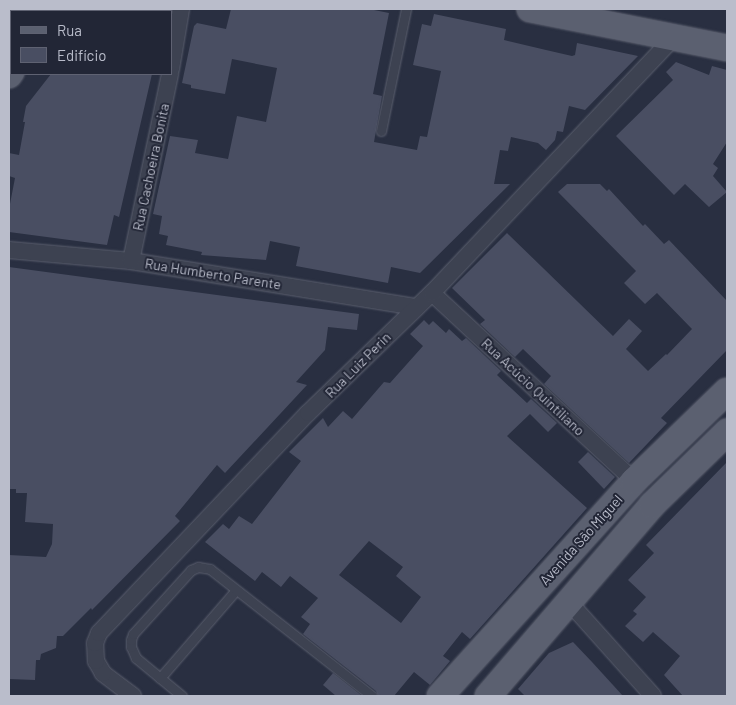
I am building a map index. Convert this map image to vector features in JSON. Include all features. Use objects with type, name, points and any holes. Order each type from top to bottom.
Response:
[{"type":"main road","points":[[530,9],[727,48]]},
{"type":"main road","name":"Avenida São Miguel","points":[[440,696],[634,481],[727,390]]},
{"type":"main road","points":[[488,696],[652,505],[727,432]]},
{"type":"street","points":[[172,63],[181,9]]},
{"type":"street","name":"Rua Luiz Perin","points":[[133,696],[103,673],[96,661],[95,642],[99,633],[308,413],[416,307],[432,294],[673,38]]},
{"type":"street","name":"Rua Cachoeira Bonita","points":[[131,261],[170,75]]},
{"type":"street","name":"Rua Humberto Parente","points":[[9,250],[131,261],[416,307]]},
{"type":"street","name":"Rua Acúcio Quintiliano","points":[[432,294],[634,481]]},
{"type":"street","points":[[568,602],[653,696]]},
{"type":"lane","points":[[381,131],[406,9]]},
{"type":"lane","points":[[182,696],[133,653],[131,640],[133,634],[191,570],[198,567],[210,569],[372,696]]},
{"type":"lane","points":[[160,678],[236,590]]},
{"type":"building","points":[[231,9],[369,9],[389,13],[373,94],[382,96],[374,142],[417,150],[420,136],[427,137],[441,71],[413,65],[422,24],[431,26],[434,14],[506,29],[504,40],[572,56],[575,55],[577,43],[638,56],[585,110],[569,106],[563,132],[557,131],[555,140],[546,150],[538,143],[511,137],[508,151],[500,150],[494,184],[510,184],[420,273],[391,267],[388,283],[296,266],[300,247],[270,241],[266,260],[201,255],[202,252],[166,245],[168,236],[159,234],[162,216],[153,214],[170,136],[198,140],[195,153],[228,159],[237,116],[266,122],[277,68],[232,59],[225,94],[191,88],[191,85],[182,83],[194,26],[197,23],[226,29]]},
{"type":"building","points":[[676,62],[709,75],[712,66],[727,70],[727,142],[713,164],[718,168],[713,176],[727,192],[709,207],[685,184],[674,195],[616,136],[673,80],[666,72]]},
{"type":"building","points":[[50,75],[152,75],[119,217],[114,215],[107,245],[9,232],[9,209],[15,178],[9,176],[9,153],[19,155],[26,106]]},
{"type":"building","points":[[567,184],[600,184],[607,191],[609,189],[643,226],[645,224],[664,244],[669,240],[727,301],[727,350],[661,418],[667,423],[629,463],[544,384],[551,376],[523,349],[515,357],[480,324],[485,320],[452,288],[507,233],[613,336],[629,319],[642,331],[626,349],[648,371],[667,355],[692,329],[657,293],[645,304],[624,283],[636,271],[558,192]]},
{"type":"building","points":[[9,267],[359,314],[357,330],[328,327],[325,350],[296,382],[307,385],[225,473],[217,465],[175,516],[180,521],[92,610],[91,608],[63,636],[57,636],[56,648],[41,654],[40,660],[36,660],[35,680],[9,679],[9,555],[46,557],[52,544],[53,524],[25,522],[27,493],[16,493],[16,489],[9,489]]},
{"type":"building","points":[[424,320],[429,325],[433,321],[446,333],[449,329],[462,341],[466,338],[501,371],[497,375],[527,403],[531,399],[557,423],[548,432],[530,414],[507,436],[587,508],[470,639],[462,632],[443,656],[450,661],[430,685],[414,672],[394,696],[378,696],[376,691],[303,634],[310,624],[301,617],[318,598],[290,576],[281,587],[262,572],[255,581],[205,542],[223,524],[229,529],[239,516],[252,524],[301,461],[289,452],[323,418],[328,427],[343,411],[352,419],[384,382],[390,383],[423,346],[410,334]],"holes":[[[369,541],[403,567],[396,576],[421,597],[401,623],[339,575]]]},
{"type":"building","points":[[588,452],[615,477],[604,489],[578,462]]},
{"type":"building","points":[[727,462],[727,696],[683,696],[664,675],[680,656],[653,632],[643,642],[625,626],[637,614],[633,611],[646,597],[628,580],[654,553],[646,545]]},
{"type":"building","points":[[573,642],[623,696],[525,696],[518,689],[549,653]]},
{"type":"building","points":[[333,673],[362,696],[336,696],[323,685]]}]
